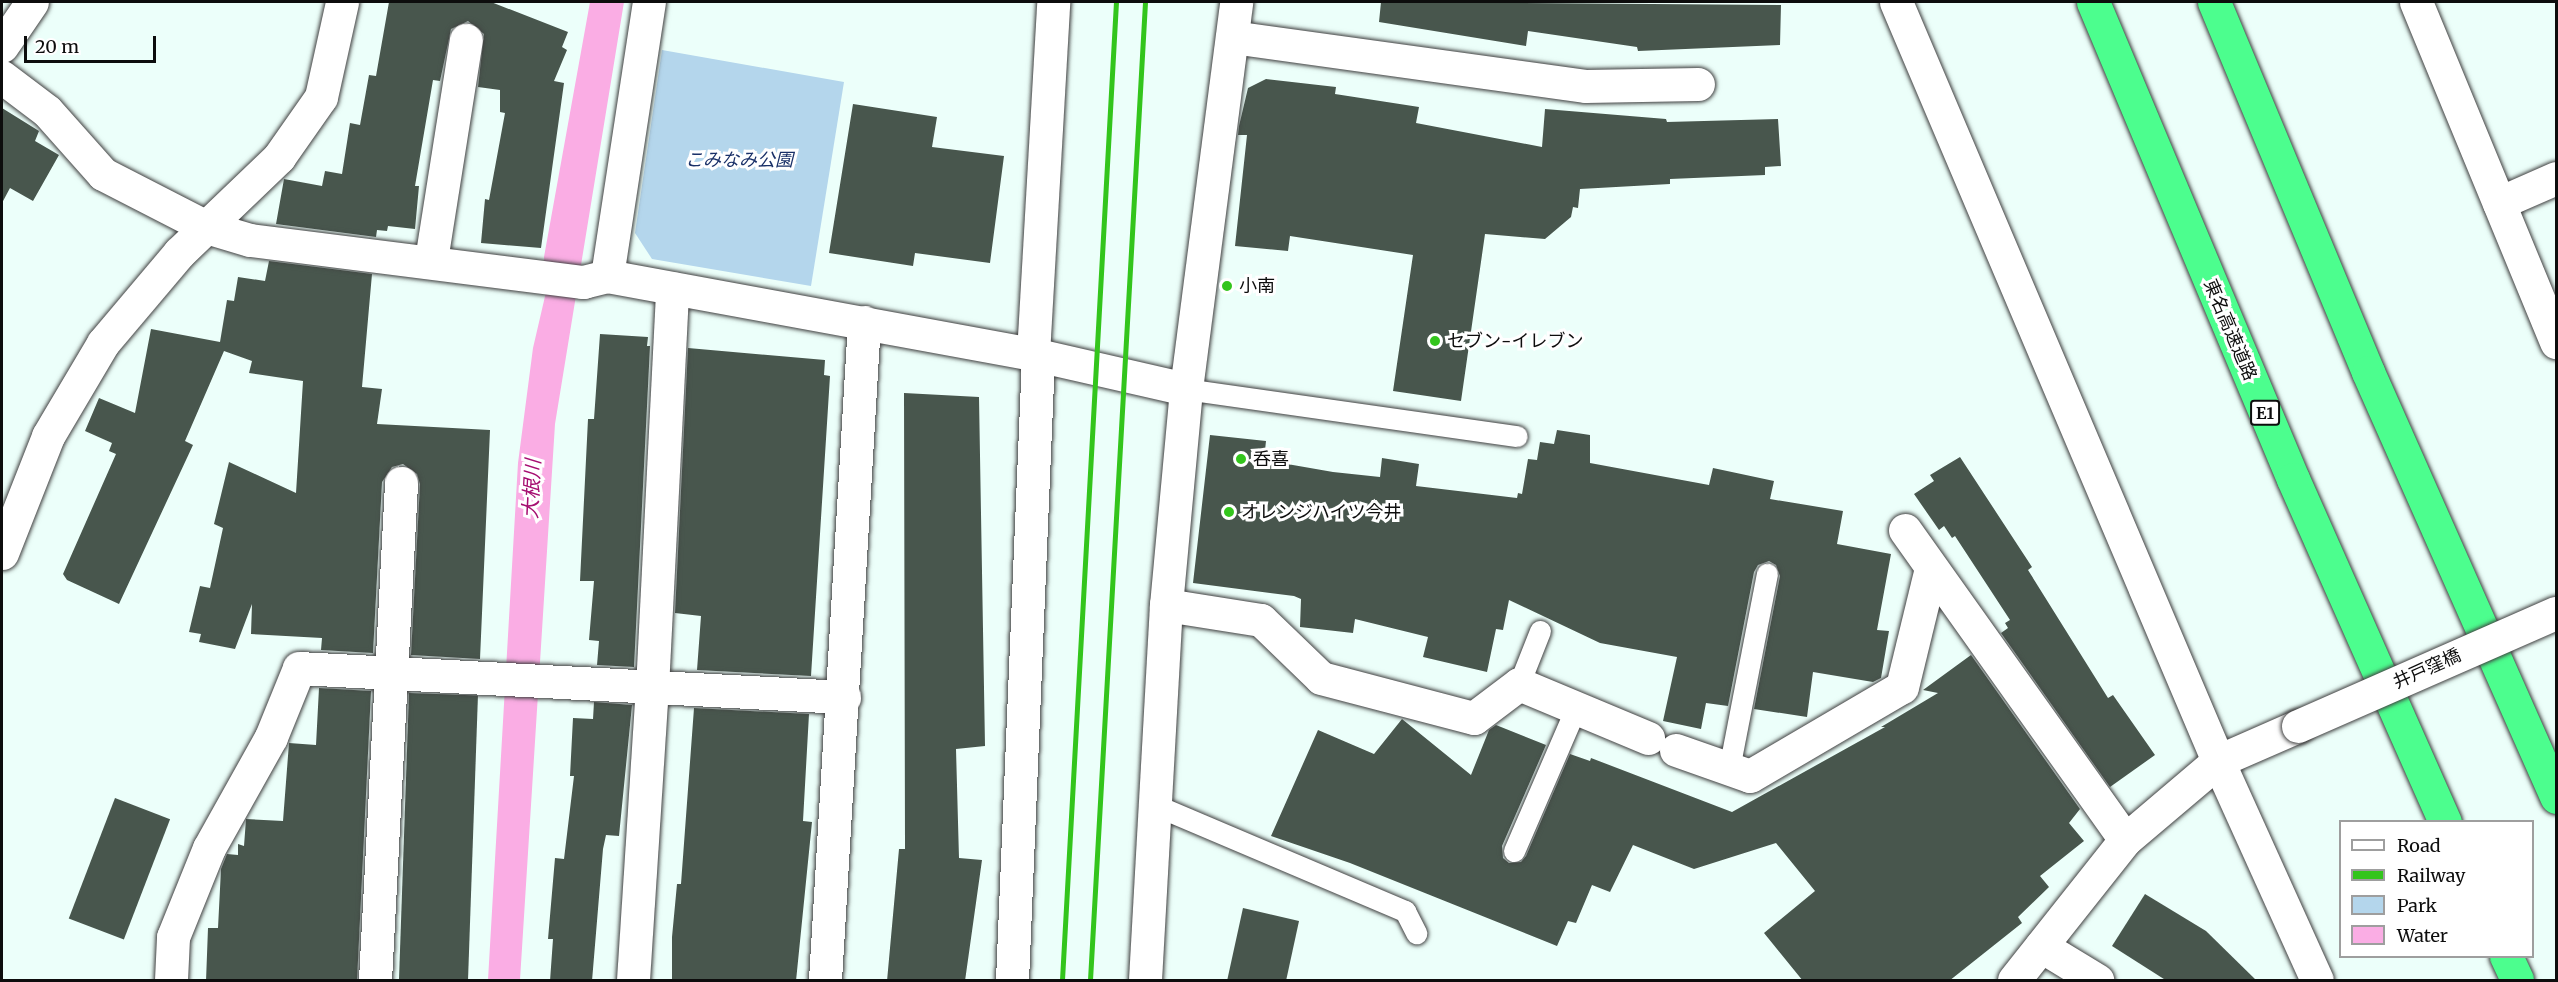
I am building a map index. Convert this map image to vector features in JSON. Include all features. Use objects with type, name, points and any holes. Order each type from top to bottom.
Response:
[{"type":"highway","name":"東名高速道路","points":[[2093,2],[2293,479],[2444,820]]},
{"type":"highway","points":[[2214,2],[2368,372],[2556,797]]},
{"type":"highway","points":[[2506,958],[2517,981]]},
{"type":"street","points":[[2,46],[32,2]]},
{"type":"street","points":[[2,553],[48,436],[103,343],[206,227],[279,157],[321,97],[342,2]]},
{"type":"street","points":[[595,279],[649,2]]},
{"type":"street","points":[[1012,981],[1036,355],[1053,2]]},
{"type":"street","points":[[1145,981],[1166,604],[1186,389],[1236,2]]},
{"type":"street","points":[[1896,2],[2218,761],[2317,981]]},
{"type":"street","points":[[2416,2],[2556,342]]},
{"type":"street","points":[[1232,37],[1585,86],[1698,84]]},
{"type":"street","points":[[430,260],[466,40]]},
{"type":"street","points":[[2,77],[47,111],[103,174],[206,227],[250,240],[595,279],[672,290],[864,322],[1036,355],[1186,389]]},
{"type":"street","points":[[2499,203],[2556,178]]},
{"type":"street","points":[[633,981],[652,688],[672,290]]},
{"type":"street","points":[[825,981],[844,697],[864,322]]},
{"type":"street","points":[[375,981],[393,675],[401,483]]},
{"type":"street","points":[[1905,530],[2125,840]]},
{"type":"street","points":[[1166,604],[1261,620],[1322,678],[1474,718],[1519,684],[1662,744],[1750,776],[1902,687],[1931,568]]},
{"type":"street","name":"井戸窪橋","points":[[2014,981],[2125,840],[2218,761],[2556,613]]},
{"type":"street","points":[[171,981],[173,937],[209,848],[271,737],[299,668],[393,675],[844,697]]},
{"type":"street","points":[[2041,946],[2097,981]]},
{"type":"lane","points":[[1186,389],[1517,436]]},
{"type":"lane","points":[[1729,769],[1767,574]]},
{"type":"lane","points":[[1519,684],[1540,631]]},
{"type":"lane","points":[[1514,851],[1576,708]]},
{"type":"lane","points":[[1155,805],[1405,911],[1416,933]]},
{"type":"green space","name":"こみなみ公園","points":[[662,50],[844,82],[811,286],[652,259],[635,233]]},
{"type":"water","name":"大根川","points":[[590,2],[624,2],[555,424],[520,980],[488,980],[518,463],[533,348],[546,292],[544,257]]},
{"type":"building","points":[[389,2],[491,2],[568,32],[562,47],[567,50],[554,81],[564,83],[541,248],[481,243],[485,199],[489,200],[505,113],[500,112],[500,90],[478,87],[484,34],[468,21],[451,29],[440,81],[433,80],[415,186],[419,186],[415,229],[388,226],[387,231],[377,230],[376,237],[276,224],[284,179],[322,186],[325,171],[342,174],[350,123],[360,125],[369,75],[376,76]]},
{"type":"building","points":[[1381,2],[1781,5],[1780,45],[1638,51],[1637,47],[1528,31],[1526,46],[1379,22]]},
{"type":"building","points":[[1266,79],[1336,87],[1335,94],[1419,107],[1416,123],[1542,147],[1545,109],[1666,119],[1667,122],[1778,119],[1781,166],[1765,167],[1765,175],[1670,179],[1670,184],[1580,189],[1578,208],[1573,207],[1571,217],[1545,239],[1485,234],[1461,401],[1393,391],[1413,255],[1290,236],[1288,251],[1235,246],[1247,135],[1238,135],[1239,126],[1248,88]]},
{"type":"building","points":[[853,104],[937,117],[932,147],[1004,156],[990,263],[915,253],[913,266],[829,253]]},
{"type":"building","points":[[2,108],[39,131],[35,141],[59,155],[33,201],[10,188],[2,203]]},
{"type":"building","points":[[269,261],[372,274],[362,387],[382,389],[377,424],[490,430],[480,659],[411,655],[420,484],[417,474],[403,464],[392,467],[382,482],[373,653],[321,650],[322,638],[251,634],[252,604],[235,649],[199,642],[201,634],[189,632],[200,586],[210,588],[223,528],[214,524],[229,462],[296,493],[303,381],[249,373],[252,361],[224,351],[185,441],[193,445],[119,604],[67,580],[63,574],[116,454],[109,451],[112,443],[85,431],[99,398],[135,413],[151,329],[220,342],[227,300],[234,301],[238,277],[265,281]]},
{"type":"building","points":[[600,334],[648,337],[647,346],[650,346],[634,667],[597,665],[599,641],[589,640],[594,581],[580,581],[588,419],[594,419]]},
{"type":"building","points":[[688,348],[825,360],[824,375],[830,376],[811,676],[697,670],[701,616],[675,613]]},
{"type":"building","points":[[904,393],[979,397],[985,746],[956,749],[959,858],[982,860],[965,981],[887,981],[899,849],[905,849]]},
{"type":"building","points":[[1557,430],[1590,435],[1590,463],[1709,485],[1713,468],[1774,481],[1770,499],[1843,511],[1837,544],[1891,554],[1877,630],[1889,631],[1881,678],[1873,682],[1813,672],[1807,717],[1754,709],[1780,576],[1776,565],[1769,561],[1758,565],[1754,572],[1728,706],[1706,703],[1701,729],[1663,721],[1677,657],[1600,643],[1509,600],[1503,630],[1496,629],[1487,672],[1423,657],[1428,637],[1355,619],[1353,633],[1300,627],[1301,599],[1294,596],[1193,583],[1210,435],[1266,441],[1264,460],[1333,472],[1380,477],[1382,458],[1419,464],[1416,486],[1517,498],[1518,493],[1522,494],[1528,459],[1537,460],[1540,442],[1554,444]]},
{"type":"building","points":[[1960,457],[2032,567],[2028,570],[2108,698],[2113,695],[2155,755],[2110,787],[2001,633],[2008,628],[2005,623],[2010,620],[1955,536],[1952,538],[1944,526],[1939,530],[1914,494],[1934,481],[1930,475]]},
{"type":"building","points":[[1971,655],[2080,809],[2069,823],[2084,841],[2040,876],[2049,887],[2018,917],[2022,923],[1949,981],[1803,981],[1764,933],[1815,891],[1776,843],[1694,869],[1633,845],[1610,892],[1592,885],[1576,923],[1568,921],[1557,946],[1350,863],[1271,836],[1318,730],[1374,754],[1402,719],[1471,775],[1489,730],[1496,725],[1546,745],[1502,846],[1503,858],[1509,863],[1521,862],[1526,856],[1570,754],[1590,761],[1591,758],[1732,812],[1885,727],[1881,727],[1938,693],[1923,690]]},
{"type":"building","points":[[319,688],[371,691],[357,981],[206,981],[208,928],[218,928],[221,869],[227,854],[238,855],[238,844],[244,846],[246,819],[283,821],[289,743],[316,745]]},
{"type":"building","points":[[409,693],[478,695],[468,980],[399,980]]},
{"type":"building","points":[[594,702],[632,705],[619,836],[606,835],[603,849],[592,981],[550,981],[553,939],[548,939],[555,858],[564,859],[574,776],[570,776],[573,718],[593,719]]},
{"type":"building","points":[[694,708],[809,714],[803,821],[812,822],[796,981],[672,981],[672,937],[677,884],[681,884]]},
{"type":"building","points":[[115,798],[170,819],[124,940],[69,918]]},
{"type":"building","points":[[2145,894],[2206,931],[2257,981],[2167,981],[2112,946]]},
{"type":"building","points":[[1243,908],[1299,921],[1286,981],[1227,981]]},
{"type":"railway","points":[[1062,980],[1116,2]]},
{"type":"railway","points":[[1090,980],[1145,2]]},
{"type":"place","name":"小南","points":[[1227,286]]},
{"type":"place","name":"セブン-イレブン","points":[[1435,341]]},
{"type":"place","name":"呑喜","points":[[1241,459]]},
{"type":"place","name":"オレンジハイツ今井","points":[[1229,512]]}]
